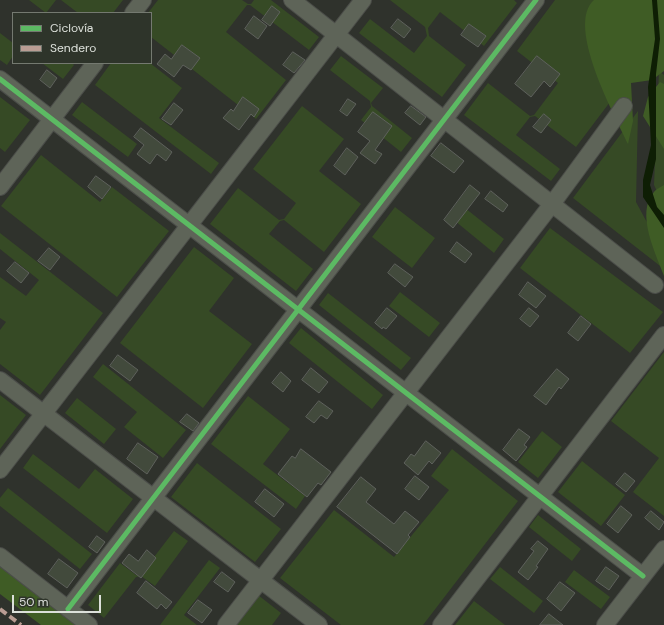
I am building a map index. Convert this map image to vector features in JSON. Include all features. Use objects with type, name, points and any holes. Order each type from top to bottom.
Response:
[{"type":"street","points":[[134,12],[143,0]]},
{"type":"street","points":[[292,0],[655,285]]},
{"type":"street","points":[[0,470],[363,0]]},
{"type":"street","points":[[68,609],[536,0]]},
{"type":"street","points":[[0,187],[94,64]]},
{"type":"street","points":[[0,79],[643,576]]},
{"type":"street","points":[[226,625],[552,204],[624,106]]},
{"type":"street","points":[[441,625],[664,335]]},
{"type":"street","points":[[0,380],[319,625]]},
{"type":"street","points":[[605,625],[664,549]]},
{"type":"street","points":[[0,556],[89,625]]},
{"type":"shaded area","points":[[29,0],[56,0],[47,12]]},
{"type":"shaded area","points":[[61,0],[123,0],[114,12],[77,12]]},
{"type":"shaded area","points":[[158,0],[242,0],[248,4],[251,4],[254,0],[271,0],[319,37],[309,50],[250,5],[247,5],[226,32],[286,80],[256,119],[152,38],[152,12],[149,12]]},
{"type":"shaded area","points":[[390,0],[514,0],[517,3],[484,46],[440,12],[428,28],[429,36],[466,65],[442,97],[359,33],[370,19],[414,53],[427,36],[425,27]]},
{"type":"shaded area","points":[[555,0],[643,0],[644,57],[576,147],[535,116],[530,117],[516,135],[560,169],[551,181],[464,115],[488,83],[530,116],[534,115],[558,83],[517,51]]},
{"type":"shaded area","points":[[652,0],[657,0],[660,39],[656,74],[656,159],[650,185],[657,207],[664,215],[664,228],[643,197],[643,180],[651,145],[648,87],[655,39]]},
{"type":"shaded area","points":[[0,33],[12,42],[12,58],[7,65],[0,60]]},
{"type":"shaded area","points":[[341,56],[383,88],[371,103],[372,106],[412,138],[401,152],[361,120],[371,107],[370,101],[330,70]]},
{"type":"shaded area","points":[[43,64],[73,64],[74,65],[63,79]]},
{"type":"shaded area","points":[[110,64],[151,64],[182,88],[159,118],[219,163],[211,174],[95,85]]},
{"type":"shaded area","points":[[659,71],[664,75],[664,206],[654,185]]},
{"type":"shaded area","points":[[0,97],[30,120],[5,152],[0,148]]},
{"type":"shaded area","points":[[82,102],[137,144],[128,157],[72,115]]},
{"type":"shaded area","points":[[302,106],[344,139],[319,171],[361,204],[324,252],[284,220],[280,221],[269,234],[313,269],[296,291],[210,224],[238,188],[279,220],[284,219],[296,203],[253,169]]},
{"type":"shaded area","points":[[638,111],[636,202],[664,254],[664,269],[573,198]]},
{"type":"shaded area","points":[[41,155],[100,202],[112,187],[169,231],[117,297],[1,206]]},
{"type":"shaded area","points":[[395,207],[435,238],[412,268],[372,237]]},
{"type":"shaded area","points":[[465,208],[504,239],[494,253],[455,221]]},
{"type":"shaded area","points":[[550,228],[663,312],[630,353],[520,268]]},
{"type":"shaded area","points":[[0,233],[103,313],[40,395],[0,364],[0,330],[6,322],[0,318],[0,277],[26,296],[39,280],[0,249]]},
{"type":"shaded area","points":[[194,247],[234,278],[209,311],[252,344],[203,408],[120,343]]},
{"type":"shaded area","points":[[400,292],[440,323],[429,337],[389,306]]},
{"type":"shaded area","points":[[328,293],[411,358],[401,370],[319,305]]},
{"type":"shaded area","points":[[301,328],[383,395],[372,409],[289,343]]},
{"type":"shaded area","points":[[664,352],[664,516],[633,492],[659,458],[611,421]]},
{"type":"shaded area","points":[[103,364],[186,430],[163,458],[124,427],[137,412],[93,377]]},
{"type":"shaded area","points":[[0,395],[26,415],[0,449]]},
{"type":"shaded area","points":[[248,396],[290,429],[263,464],[305,496],[296,509],[211,444]]},
{"type":"shaded area","points":[[77,398],[116,429],[104,444],[65,413]]},
{"type":"shaded area","points":[[542,431],[562,447],[538,478],[518,462]]},
{"type":"shaded area","points":[[452,449],[518,501],[423,625],[341,625],[280,578],[334,510],[394,557],[449,490],[431,476]]},
{"type":"shaded area","points":[[33,454],[79,489],[95,469],[133,499],[107,533],[23,468]]},
{"type":"shaded area","points":[[582,461],[625,495],[601,526],[558,492]]},
{"type":"shaded area","points":[[197,463],[281,529],[255,562],[171,497]]},
{"type":"shaded area","points":[[8,488],[92,554],[80,569],[0,506],[0,498]]},
{"type":"shaded area","points":[[538,515],[581,549],[572,561],[529,527]]},
{"type":"shaded area","points":[[174,531],[188,541],[155,586],[141,576],[136,577],[104,618],[88,605],[120,563],[136,575],[141,574]]},
{"type":"shaded area","points":[[209,560],[220,568],[184,615],[197,625],[160,625]]},
{"type":"shaded area","points":[[500,567],[543,601],[534,613],[490,579]]},
{"type":"shaded area","points":[[574,570],[610,597],[601,609],[565,582]]},
{"type":"shaded area","points":[[258,595],[281,613],[272,625],[236,625]]},
{"type":"shaded area","points":[[474,601],[505,625],[455,625]]},
{"type":"green space","points":[[594,0],[664,0],[664,71],[652,80],[631,83],[633,121],[628,144],[604,93],[595,71],[589,49],[585,29],[587,12]]},
{"type":"green space","points":[[660,82],[664,84],[664,149],[643,116],[648,97]]},
{"type":"green space","points":[[664,185],[664,276],[652,245],[646,211],[654,192]]},
{"type":"green space","points":[[0,550],[97,625],[41,625],[0,594]]},
{"type":"building","points":[[272,6],[280,12],[270,26],[262,20]]},
{"type":"building","points":[[254,16],[267,26],[258,39],[245,29]]},
{"type":"building","points":[[398,19],[411,29],[404,38],[391,28]]},
{"type":"building","points":[[469,24],[486,36],[478,47],[461,35]]},
{"type":"building","points":[[182,45],[200,58],[191,70],[183,65],[174,77],[157,64],[165,54],[171,59]]},
{"type":"building","points":[[293,52],[305,60],[294,73],[283,65]]},
{"type":"building","points":[[537,56],[560,74],[550,87],[544,81],[531,97],[515,84]]},
{"type":"building","points":[[47,70],[57,78],[50,88],[40,80]]},
{"type":"building","points":[[243,97],[259,109],[254,117],[251,114],[239,130],[223,118],[231,109],[233,111]]},
{"type":"building","points":[[348,99],[356,104],[347,116],[340,111]]},
{"type":"building","points":[[174,103],[183,110],[171,125],[162,119]]},
{"type":"building","points":[[411,106],[426,117],[420,125],[405,113]]},
{"type":"building","points":[[373,112],[392,126],[375,150],[382,154],[375,164],[360,153],[370,141],[358,132]]},
{"type":"building","points":[[544,114],[551,120],[541,133],[533,127]]},
{"type":"building","points":[[141,128],[172,152],[166,161],[157,154],[150,164],[137,154],[144,145],[134,137]]},
{"type":"building","points":[[441,143],[464,161],[454,173],[431,156]]},
{"type":"building","points":[[347,148],[358,157],[345,175],[334,166]]},
{"type":"building","points":[[96,176],[111,187],[102,199],[88,187]]},
{"type":"building","points":[[470,185],[480,193],[453,228],[444,220]]},
{"type":"building","points":[[491,191],[508,205],[503,212],[485,199]]},
{"type":"building","points":[[457,242],[472,254],[465,263],[450,252]]},
{"type":"building","points":[[49,248],[60,257],[50,270],[38,261]]},
{"type":"building","points":[[15,262],[29,273],[21,283],[7,271]]},
{"type":"building","points":[[395,264],[413,277],[405,287],[388,273]]},
{"type":"building","points":[[528,282],[546,296],[536,308],[519,295]]},
{"type":"building","points":[[387,308],[397,316],[386,329],[383,327],[382,329],[375,323]]},
{"type":"building","points":[[529,308],[539,316],[530,327],[520,319]]},
{"type":"building","points":[[581,316],[591,324],[578,341],[568,333]]},
{"type":"building","points":[[118,355],[138,370],[130,381],[110,366]]},
{"type":"building","points":[[311,368],[328,382],[319,393],[302,380]]},
{"type":"building","points":[[557,369],[569,379],[561,389],[559,387],[546,405],[534,396]]},
{"type":"building","points":[[281,372],[291,381],[283,392],[272,383]]},
{"type":"building","points":[[319,401],[333,411],[327,419],[321,415],[314,423],[306,417]]},
{"type":"building","points":[[187,414],[199,423],[193,431],[180,422]]},
{"type":"building","points":[[519,429],[530,437],[524,445],[527,447],[516,461],[503,450]]},
{"type":"building","points":[[426,441],[441,453],[432,464],[429,461],[418,475],[404,463],[411,454],[414,456]]},
{"type":"building","points":[[138,443],[158,457],[147,474],[127,459]]},
{"type":"building","points":[[301,449],[331,472],[321,485],[318,483],[307,497],[278,474],[292,456],[295,458]]},
{"type":"building","points":[[625,473],[635,481],[626,492],[616,484]]},
{"type":"building","points":[[415,476],[429,487],[419,500],[405,489]]},
{"type":"building","points":[[361,477],[376,489],[366,502],[394,524],[405,511],[419,522],[408,535],[410,537],[397,554],[337,507]]},
{"type":"building","points":[[265,489],[284,504],[274,517],[255,502]]},
{"type":"building","points":[[621,506],[632,515],[618,533],[607,524]]},
{"type":"building","points":[[651,511],[664,522],[659,530],[645,518]]},
{"type":"building","points":[[97,536],[105,542],[97,553],[89,547]]},
{"type":"building","points":[[538,541],[548,549],[536,566],[538,567],[528,580],[518,572],[534,551],[531,549]]},
{"type":"building","points":[[147,550],[156,558],[141,578],[122,563],[129,554],[138,561]]},
{"type":"building","points":[[59,559],[78,573],[67,588],[48,574]]},
{"type":"building","points":[[606,567],[619,576],[609,590],[596,581]]},
{"type":"building","points":[[222,572],[235,582],[228,592],[214,582]]},
{"type":"building","points":[[146,581],[172,602],[166,609],[161,604],[157,609],[137,593]]},
{"type":"building","points":[[560,582],[575,593],[561,611],[547,599]]},
{"type":"building","points":[[198,600],[212,610],[202,623],[188,613]]},
{"type":"building","points":[[549,614],[563,625],[540,625]]},
{"type":"marked path","points":[[0,609],[21,625]]},
{"type":"cycle path","points":[[68,609],[536,0]]},
{"type":"cycle path","points":[[0,79],[643,576]]}]
